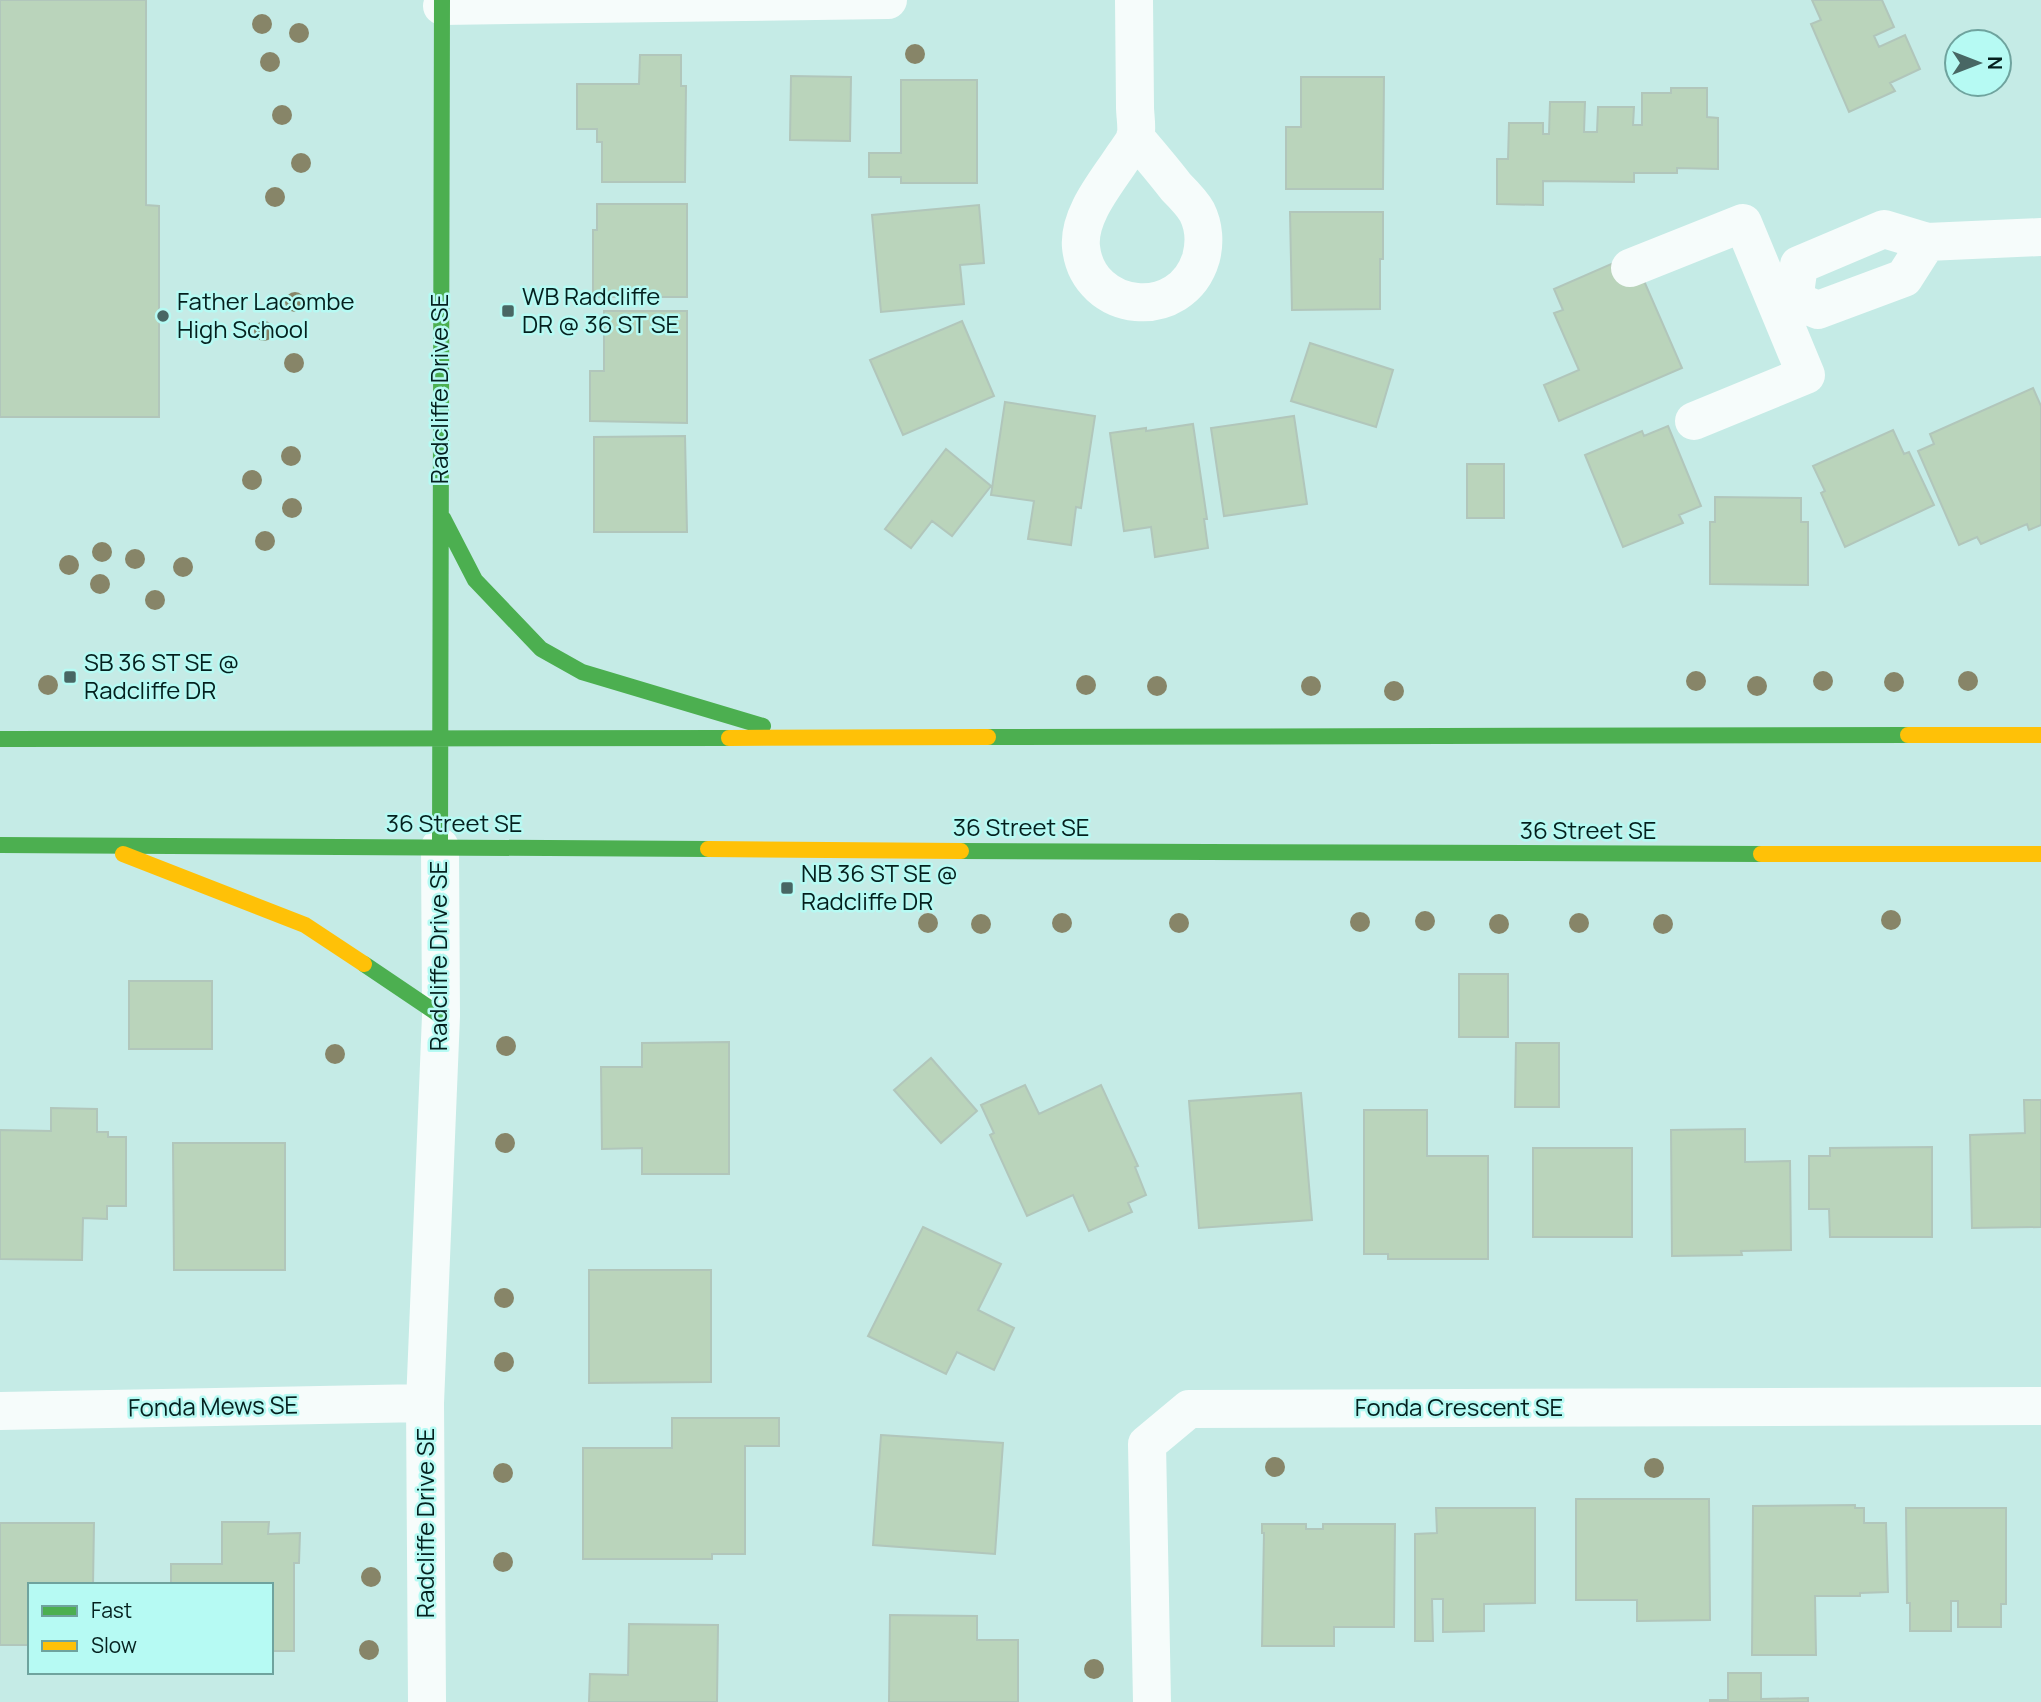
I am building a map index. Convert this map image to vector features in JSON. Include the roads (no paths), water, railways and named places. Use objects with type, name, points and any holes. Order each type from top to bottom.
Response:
[{"type":"main road","name":"Radcliffe Drive SE","points":[[440,847],[442,3]]},
{"type":"main road","points":[[440,512],[475,580],[541,649],[582,672],[802,738]]},
{"type":"main road","points":[[0,739],[2041,735]]},
{"type":"main road","name":"36 Street SE","points":[[0,845],[1326,853],[2041,854]]},
{"type":"main road","points":[[102,845],[305,925],[441,1016]]},
{"type":"street","points":[[442,3],[888,0]]},
{"type":"street","points":[[1134,0],[1135,137]]},
{"type":"street","points":[[1630,268],[1743,223],[1786,303],[1806,376],[1694,421]]},
{"type":"street","points":[[1786,303],[1798,265],[1884,229],[1927,242],[2041,237]]},
{"type":"street","points":[[1786,303],[1818,310],[1904,278],[1927,242]]},
{"type":"street","name":"Radcliffe Drive SE","points":[[427,1702],[425,1403],[441,1016],[440,847]]},
{"type":"street","name":"Fonda Mews SE","points":[[0,1411],[425,1403]]},
{"type":"street","name":"Fonda Crescent SE","points":[[1152,1702],[1147,1444],[1189,1409],[2041,1406]]},
{"type":"place","name":"WB Radcliffe DR @ 36 ST SE","points":[[508,311]]},
{"type":"place","name":"Father Lacombe High School","points":[[163,316]]},
{"type":"place","name":"SB 36 ST SE @ Radcliffe DR","points":[[70,677]]},
{"type":"place","name":"NB 36 ST SE @ Radcliffe DR","points":[[787,888]]}]
